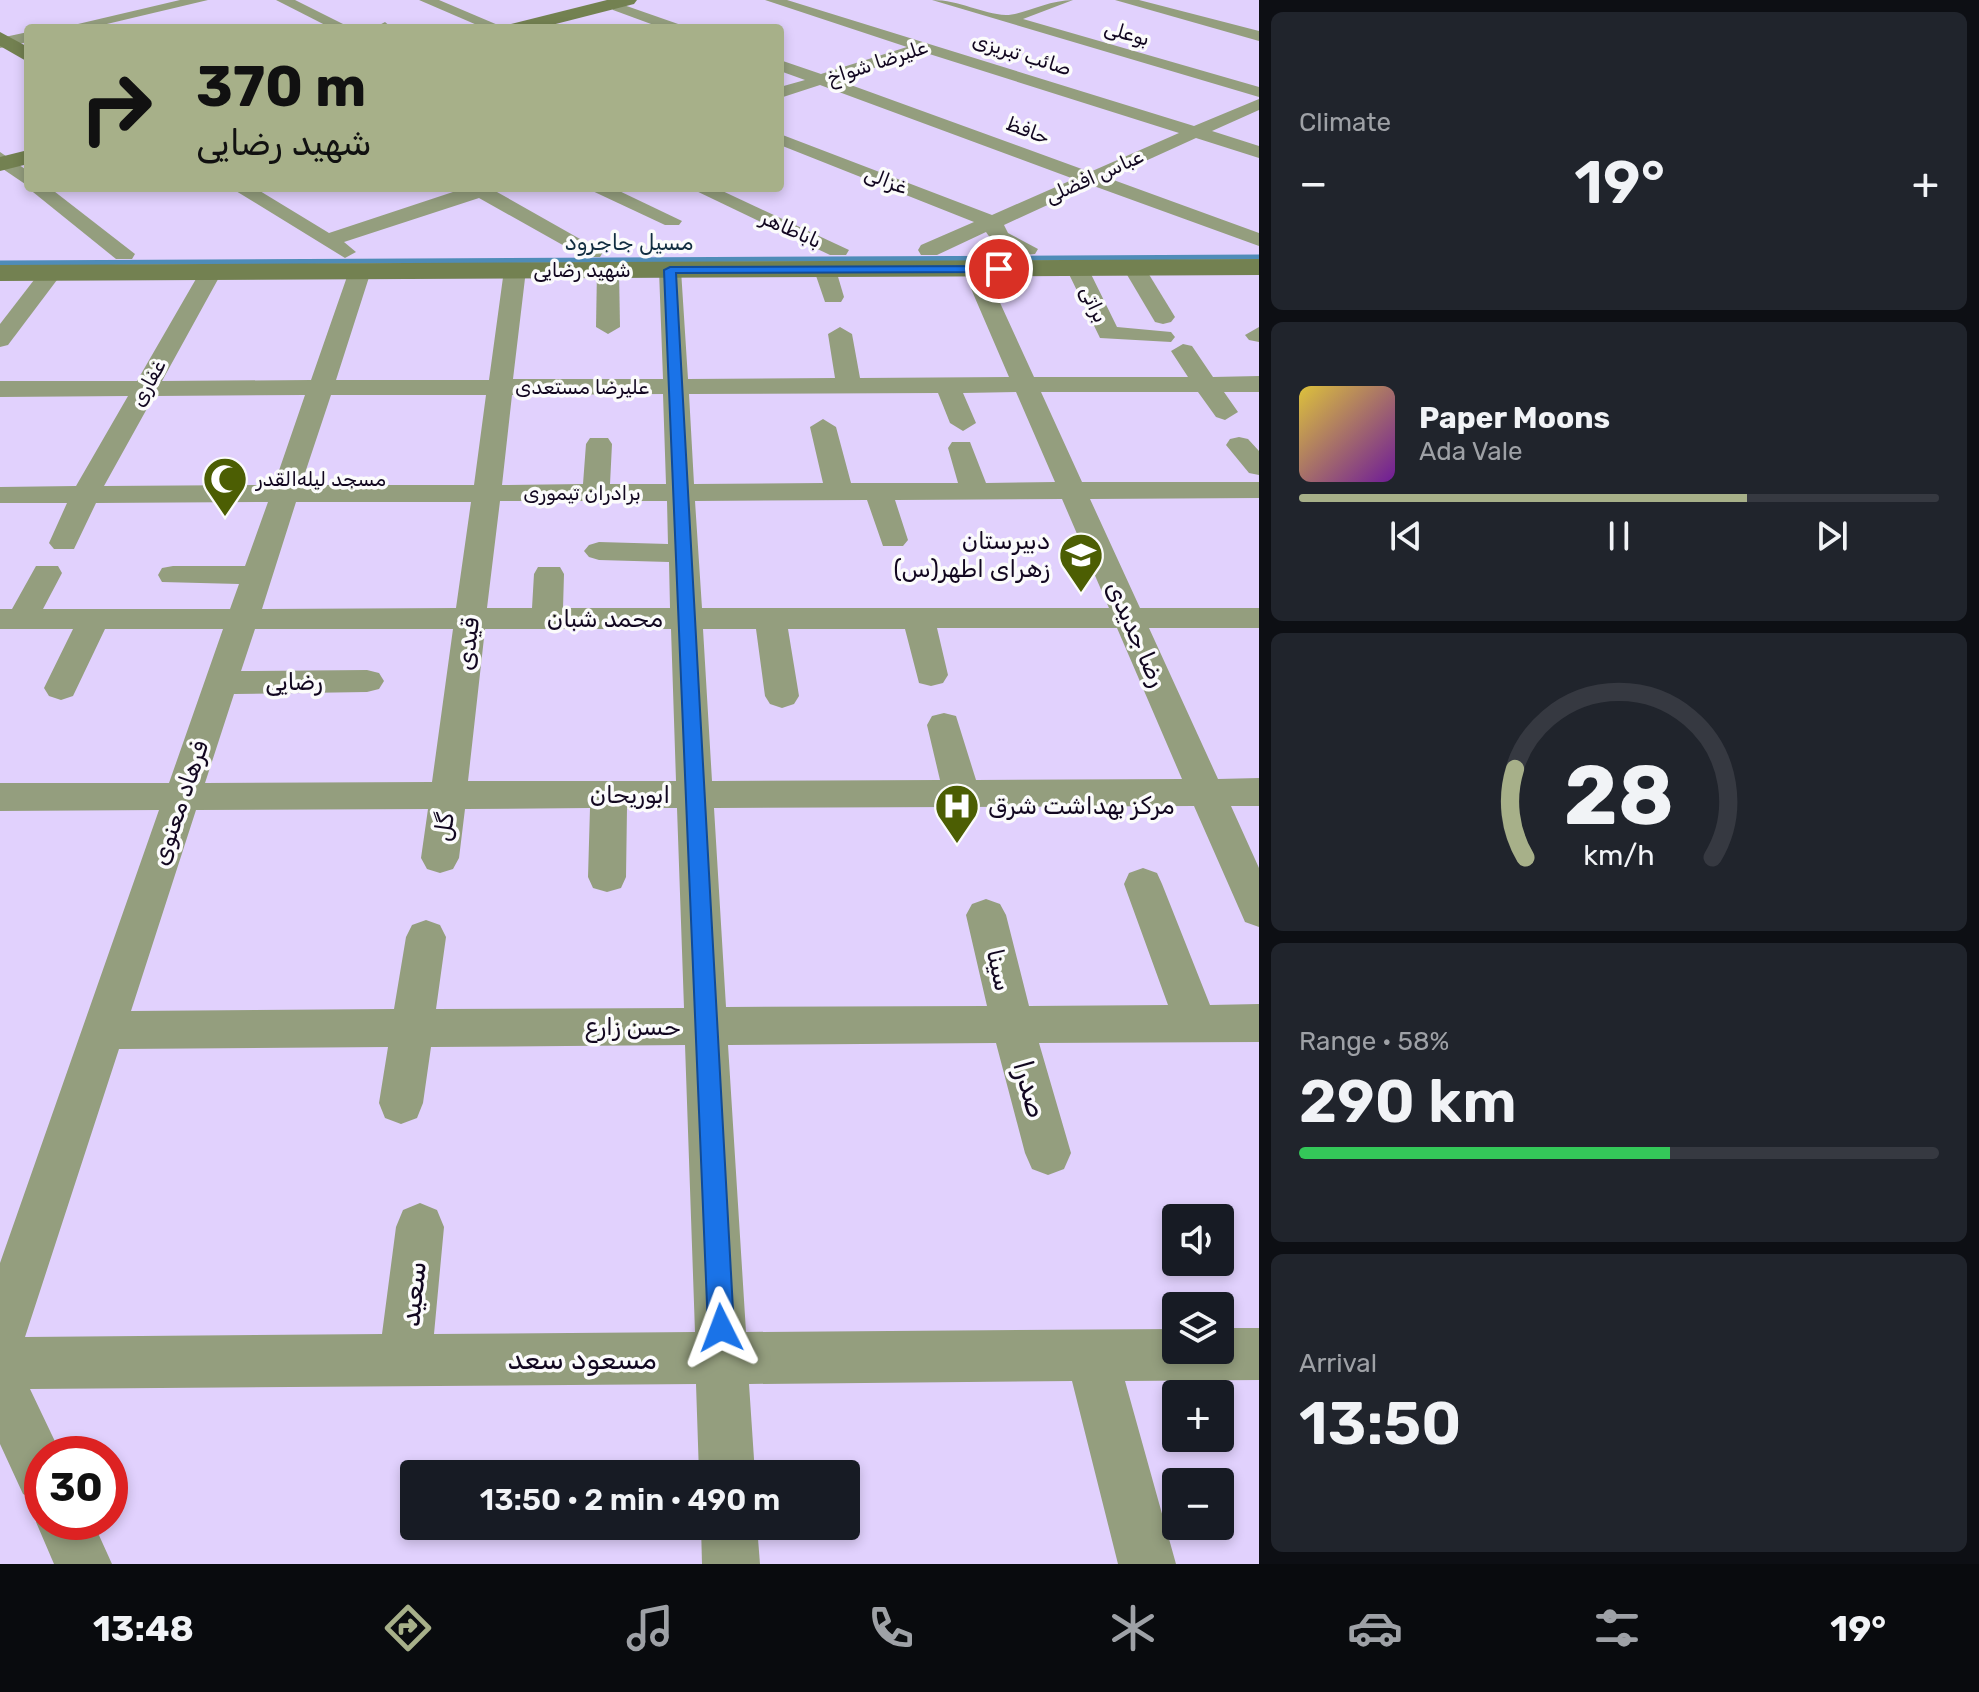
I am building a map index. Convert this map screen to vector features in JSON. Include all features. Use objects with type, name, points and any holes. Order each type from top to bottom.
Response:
[{"type":"main road","points":[[533,24],[613,3],[646,0]]},
{"type":"main road","points":[[551,24],[613,3]]},
{"type":"main road","points":[[2,41],[24,49]]},
{"type":"main road","name":"شهید رضایی","points":[[0,273],[211,272],[345,255],[515,270],[600,261],[670,270],[832,260],[929,250],[1259,249]]},
{"type":"main road","name":"شهید رضایی","points":[[0,254],[345,255],[600,261],[832,260],[974,270],[1259,267]]},
{"type":"street","points":[[107,0],[154,24]]},
{"type":"street","points":[[88,24],[201,0]]},
{"type":"street","points":[[283,0],[334,24]]},
{"type":"street","points":[[426,0],[487,24]]},
{"type":"street","name":"صائب تبریزی","points":[[772,0],[1259,152]]},
{"type":"street","name":"بوعلی","points":[[939,0],[1259,92]]},
{"type":"street","points":[[980,28],[1066,0]]},
{"type":"street","points":[[1122,0],[1259,36]]},
{"type":"street","points":[[613,3],[666,24]]},
{"type":"street","name":"علیرضا شواخ","points":[[784,92],[952,37]]},
{"type":"street","points":[[973,62],[993,54]]},
{"type":"street","name":"حافظ","points":[[784,66],[1259,240]]},
{"type":"street","points":[[1001,87],[1024,78]]},
{"type":"street","name":"عباس افضلی","points":[[929,250],[1259,104]]},
{"type":"street","name":"غزالی","points":[[784,141],[992,222],[992,229],[999,237],[1027,249]]},
{"type":"street","points":[[8,161],[24,176]]},
{"type":"street","points":[[43,192],[124,254]]},
{"type":"street","points":[[247,192],[345,255],[476,192]]},
{"type":"street","points":[[487,192],[600,261],[608,327]]},
{"type":"street","points":[[605,192],[672,221]]},
{"type":"street","name":"باباطاهر","points":[[707,192],[832,260]]},
{"type":"street","name":"فرهاد معنوی","points":[[0,1336],[321,388],[345,255]]},
{"type":"street","points":[[832,260],[833,297]]},
{"type":"street","name":"براتی","points":[[1077,268],[1108,333],[1170,335]]},
{"type":"street","points":[[1134,268],[1170,335],[1225,412]]},
{"type":"street","name":"قیدی","points":[[448,796],[515,270]]},
{"type":"street","points":[[670,270],[726,1460]]},
{"type":"street","name":"رضا جدیدی","points":[[974,270],[1259,911]]},
{"type":"street","points":[[0,340],[52,272]]},
{"type":"street","name":"غفاری","points":[[64,543],[85,495],[211,272]]},
{"type":"street","points":[[840,334],[849,386]]},
{"type":"street","name":"علیرضا مستعدی","points":[[0,389],[500,387],[597,399],[676,386],[1259,384]]},
{"type":"street","points":[[947,385],[975,491]]},
{"type":"street","points":[[823,427],[839,492]]},
{"type":"street","points":[[596,493],[599,444]]},
{"type":"street","points":[[1239,445],[1259,467]]},
{"type":"street","name":"برادران تیموری","points":[[0,495],[1259,490]]},
{"type":"street","points":[[878,491],[893,540]]},
{"type":"street","points":[[599,551],[683,553]]},
{"type":"street","points":[[11,619],[47,573]]},
{"type":"street","points":[[547,619],[549,574]]},
{"type":"street","points":[[173,575],[257,575]]},
{"type":"street","name":"محمد شبان","points":[[11,619],[1259,618]]},
{"type":"street","points":[[771,619],[782,696]]},
{"type":"street","points":[[919,619],[931,675]]},
{"type":"street","points":[[61,688],[93,621]]},
{"type":"street","name":"رضایی","points":[[221,683],[367,681]]},
{"type":"street","points":[[944,725],[961,793]]},
{"type":"street","name":"ابوریحان","points":[[0,797],[1259,792]]},
{"type":"street","points":[[607,877],[609,795]]},
{"type":"street","name":"گل","points":[[440,858],[448,796]]},
{"type":"street","points":[[1143,884],[1196,1023]]},
{"type":"street","name":"سینا","points":[[986,915],[1012,1024]]},
{"type":"street","points":[[401,1103],[426,937]]},
{"type":"street","name":"حسن زارع","points":[[103,1030],[1259,1023]]},
{"type":"street","name":"صدرا","points":[[1012,1024],[1048,1153]]},
{"type":"street","name":"سعید","points":[[405,1361],[420,1227]]},
{"type":"street","name":"مسعود سعد","points":[[0,1363],[1259,1354]]},
{"type":"street","points":[[1092,1356],[1147,1564]]},
{"type":"street","points":[[0,1384],[24,1436]]},
{"type":"street","points":[[72,1540],[83,1564]]},
{"type":"street","points":[[730,1540],[731,1564]]},
{"type":"waterway","name":"مسیل جاجرود","points":[[0,263],[1259,257]]},
{"type":"place","name":"مسجد لیله‌القدر","points":[[225,518]]},
{"type":"place","name":"دبیرستان زهرای اطهر(س)","points":[[1081,594]]},
{"type":"place","name":"مرکز بهداشت شرق","points":[[957,845]]},
{"type":"route","points":[[721,1328],[670,270],[999,269]]}]
